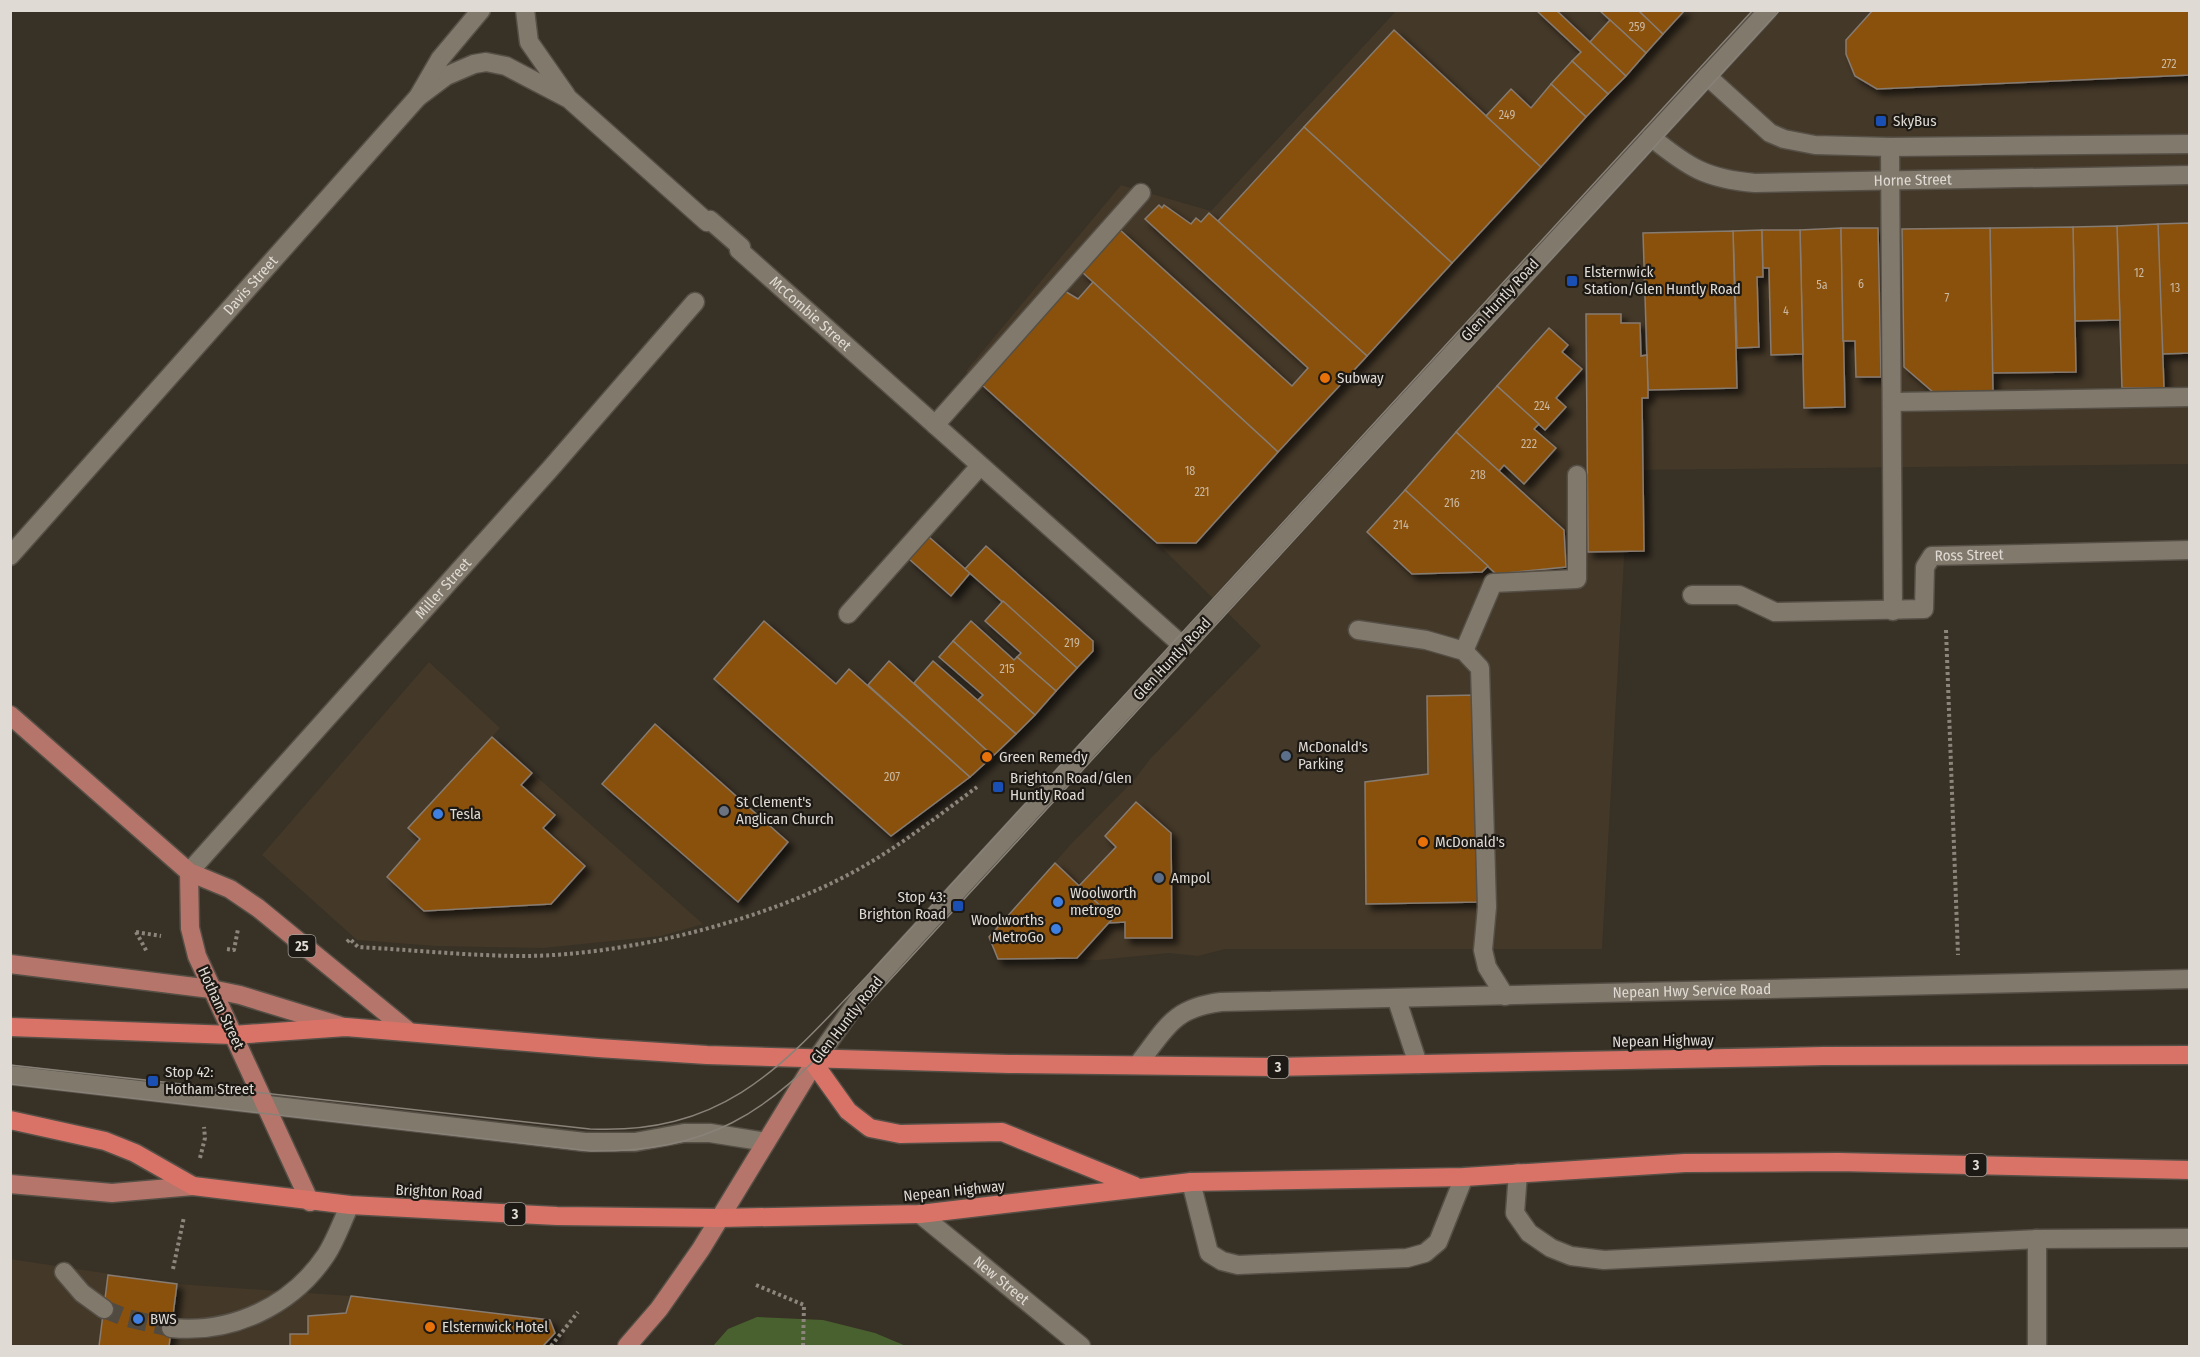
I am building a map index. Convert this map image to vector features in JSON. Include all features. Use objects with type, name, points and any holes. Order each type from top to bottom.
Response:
[{"type":"highway","name":"3","points":[[10,1027],[233,1035],[346,1027],[407,1030],[598,1048],[816,1060]]},
{"type":"highway","name":"Nepean Highway","points":[[816,1060],[1272,1067],[1836,1056],[2190,1055]]},
{"type":"highway","points":[[816,1060],[848,1110],[870,1128],[900,1134],[1002,1132],[1137,1187]]},
{"type":"highway","name":"Brighton Road","points":[[10,1120],[105,1141],[135,1153],[193,1186],[310,1202],[350,1205],[557,1216],[720,1218]]},
{"type":"highway","name":"Nepean Highway","points":[[720,1218],[920,1214],[1191,1182],[1464,1177],[1685,1163],[1784,1162],[2190,1170]]},
{"type":"main road","name":"25","points":[[10,715],[189,872],[230,889],[258,908],[407,1030]]},
{"type":"main road","name":"Hotham Street","points":[[189,872],[190,928],[197,956],[310,1202]]},
{"type":"main road","points":[[10,964],[211,989],[261,1001],[346,1027]]},
{"type":"main road","name":"Glen Huntly Road","points":[[627,1347],[659,1309],[720,1218],[816,1060]]},
{"type":"main road","name":"Brighton Road","points":[[10,1184],[112,1193],[193,1186]]},
{"type":"street","name":"Davis Street","points":[[10,556],[418,97],[440,58],[481,10]]},
{"type":"street","points":[[525,10],[529,42],[569,99]]},
{"type":"street","name":"Glen Huntly Road","points":[[816,1060],[860,999],[1768,10]]},
{"type":"street","name":"McCombie Street","points":[[418,97],[446,76],[486,62],[506,66],[569,99],[707,222],[710,220],[741,247],[739,250],[1183,646]]},
{"type":"street","points":[[1707,76],[1760,126],[1777,136],[1815,145],[1890,147],[2190,144]]},
{"type":"street","name":"Horne Street","points":[[1651,137],[1676,159],[1724,178],[1755,183],[2190,175]]},
{"type":"street","points":[[2106,145],[2107,177]]},
{"type":"street","points":[[1890,147],[1893,611]]},
{"type":"street","points":[[935,425],[1141,193]]},
{"type":"street","name":"Miller Street","points":[[189,872],[496,530],[695,302]]},
{"type":"street","points":[[1893,402],[2190,397]]},
{"type":"street","points":[[848,614],[980,466]]},
{"type":"street","points":[[1464,651],[1493,583],[1576,579],[1577,475]]},
{"type":"street","name":"Ross Street","points":[[1924,609],[1925,567],[1932,556],[2190,550]]},
{"type":"street","points":[[1692,595],[1738,595],[1775,612],[1924,609]]},
{"type":"street","points":[[1358,630],[1426,640],[1464,651],[1480,668],[1487,908],[1484,950],[1487,967],[1505,996]]},
{"type":"street","name":"Nepean Hwy Service Road","points":[[1138,1064],[1172,1022],[1195,1005],[1221,1002],[2190,979]]},
{"type":"street","points":[[1397,999],[1418,1064]]},
{"type":"street","points":[[10,1075],[585,1142],[635,1142],[684,1133],[710,1133],[765,1142]]},
{"type":"street","points":[[1518,1173],[1515,1213],[1529,1233],[1551,1248],[1571,1256],[1593,1259],[2037,1239],[2190,1238]]},
{"type":"street","points":[[1191,1182],[1209,1253],[1222,1261],[1238,1265],[1407,1258],[1425,1253],[1438,1242],[1464,1177]]},
{"type":"street","points":[[171,1328],[192,1330],[217,1328],[242,1321],[269,1308],[301,1284],[326,1255],[350,1205]]},
{"type":"street","name":"New Street","points":[[920,1214],[1081,1347]]},
{"type":"street","points":[[2037,1239],[2037,1347]]},
{"type":"street","points":[[64,1272],[82,1293],[104,1309]]},
{"type":"path","points":[[1924,609],[1946,631],[1959,983]]},
{"type":"path","points":[[343,944],[350,939],[358,947],[527,956],[606,948],[677,937],[742,918],[815,891],[857,870],[915,834],[977,787]]},
{"type":"path","points":[[234,951],[239,927],[290,936]]},
{"type":"path","points":[[756,1285],[804,1305],[803,1347]]},
{"type":"path","points":[[551,1347],[578,1312]]},
{"type":"shaded area","points":[[1396,11],[2189,11],[2189,464],[1629,470],[1602,949],[1225,949],[1198,956],[1169,953],[1098,960],[998,959],[989,937],[1071,844],[1134,780],[1151,758],[1261,646],[1157,543],[966,371],[1121,185],[1211,211]]},
{"type":"shaded area","name":"Tesla","points":[[429,662],[500,728],[492,737],[703,924],[661,936],[543,948],[436,946],[357,940],[262,855]]},
{"type":"shaded area","points":[[10,1259],[177,1284],[351,1296],[550,1320],[555,1333],[543,1346],[11,1346]]},
{"type":"green space","points":[[757,1317],[823,1320],[875,1333],[906,1346],[713,1346],[728,1329]]},
{"type":"building","points":[[1536,10],[1556,10],[1626,76],[1608,94],[1572,61],[1581,52]]},
{"type":"building","points":[[1599,10],[1638,10],[1663,34],[1646,53]]},
{"type":"building","points":[[1638,10],[1685,10],[1663,34]]},
{"type":"building","points":[[1873,10],[2190,10],[2190,75],[1877,89],[1855,76],[1846,54],[1846,40]]},
{"type":"building","points":[[1610,20],[1646,53],[1626,76],[1590,42]]},
{"type":"building","points":[[1394,30],[1541,167],[1452,263],[1304,127]]},
{"type":"building","points":[[1572,61],[1608,94],[1586,117],[1551,84]]},
{"type":"building","points":[[1551,84],[1586,117],[1541,167],[1486,116],[1511,89],[1531,108]]},
{"type":"building","points":[[1304,127],[1452,263],[1367,356],[1218,221]]},
{"type":"building","points":[[1159,205],[1162,208],[1164,205],[1191,224],[1196,218],[1201,222],[1209,213],[1367,356],[1278,452],[1081,271],[1119,229],[1292,386],[1308,368],[1145,219]]},
{"type":"building","points":[[2190,223],[2190,353],[2162,354],[2158,224]]},
{"type":"building","points":[[2158,224],[2164,388],[2122,388],[2117,226]]},
{"type":"building","points":[[2117,226],[2120,320],[2075,321],[2073,227]]},
{"type":"building","points":[[2073,227],[2076,372],[1992,373],[1990,228]]},
{"type":"building","points":[[1841,228],[1845,407],[1804,408],[1800,230]]},
{"type":"building","points":[[1841,228],[1878,228],[1881,377],[1856,377],[1855,341],[1843,341]]},
{"type":"building","points":[[1990,228],[1993,391],[1933,392],[1904,367],[1902,229]]},
{"type":"building","points":[[1762,230],[1763,277],[1757,277],[1759,347],[1737,348],[1733,231]]},
{"type":"building","points":[[1762,230],[1800,230],[1803,354],[1771,355],[1769,268],[1763,268]]},
{"type":"building","points":[[1733,231],[1737,388],[1648,390],[1643,233]]},
{"type":"building","points":[[1093,282],[1278,452],[1196,543],[1157,543],[980,383],[1063,290],[1078,299]]},
{"type":"building","points":[[1586,314],[1621,314],[1621,323],[1640,323],[1641,356],[1647,355],[1648,390],[1648,398],[1642,398],[1644,551],[1588,552]]},
{"type":"building","points":[[1549,328],[1568,345],[1562,352],[1582,369],[1556,398],[1566,407],[1545,430],[1497,386]]},
{"type":"building","points":[[1497,386],[1539,424],[1534,429],[1556,448],[1524,484],[1504,465],[1499,471],[1456,432]]},
{"type":"building","points":[[1456,432],[1564,530],[1566,567],[1496,574],[1405,490]]},
{"type":"building","points":[[1405,490],[1488,566],[1482,572],[1412,574],[1367,532]]},
{"type":"building","points":[[929,537],[970,573],[951,596],[909,559]]},
{"type":"building","points":[[986,546],[1093,641],[1093,651],[1077,668],[965,569]]},
{"type":"building","points":[[1003,601],[1077,668],[1056,691],[1017,657],[1021,653],[985,621]]},
{"type":"building","points":[[764,621],[836,684],[849,669],[970,777],[891,836],[714,679]]},
{"type":"building","points":[[971,621],[1014,660],[1017,657],[1056,691],[1035,715],[953,641]]},
{"type":"building","points":[[953,641],[1035,715],[1016,734],[978,700],[983,695],[939,657]]},
{"type":"building","points":[[889,661],[993,756],[970,777],[868,685]]},
{"type":"building","points":[[933,661],[1016,734],[993,756],[914,683]]},
{"type":"building","name":"McDonald's","points":[[1478,695],[1479,902],[1366,904],[1365,782],[1428,774],[1427,696]]},
{"type":"building","points":[[655,724],[788,842],[738,902],[602,784]]},
{"type":"building","points":[[492,737],[532,773],[521,785],[555,815],[543,828],[585,866],[551,904],[424,911],[387,877],[420,839],[408,828]]},
{"type":"building","points":[[1136,802],[1171,833],[1172,938],[1125,938],[1125,922],[1109,923],[1113,918],[1079,886],[1116,847],[1105,836]]},
{"type":"building","name":"Woolworth metrogo","points":[[1055,863],[1113,918],[1077,958],[998,959],[989,937]]},
{"type":"building","name":"BWS","points":[[108,1275],[177,1284],[169,1346],[99,1346]]},
{"type":"building","name":"Elsternwick Hotel","points":[[351,1296],[550,1320],[555,1333],[543,1346],[290,1346],[290,1334],[308,1334],[308,1316],[346,1313]]},
{"type":"tunnel","points":[[104,1309],[127,1318],[171,1328]]},
{"type":"tram line","points":[[10,1065],[590,1129],[638,1128],[679,1120],[716,1106],[749,1087],[780,1064],[809,1037],[870,973],[1753,10]]},
{"type":"tram line","points":[[10,1084],[590,1151],[632,1150],[669,1144],[702,1136],[732,1123],[788,1085],[844,1030],[1780,10]]},
{"type":"place","name":"SkyBus","points":[[1881,121]]},
{"type":"place","name":"Elsternwick Station/Glen Huntly Road","points":[[1572,281]]},
{"type":"place","name":"Subway","points":[[1325,378]]},
{"type":"place","name":"McDonald's Parking","points":[[1286,756]]},
{"type":"place","name":"Green Remedy","points":[[987,757]]},
{"type":"place","name":"Brighton Road/Glen Huntly Road","points":[[998,787]]},
{"type":"place","name":"St Clement's Anglican Church","points":[[724,811]]},
{"type":"place","name":"Tesla","points":[[438,814]]},
{"type":"place","name":"McDonald's","points":[[1423,842]]},
{"type":"place","name":"Ampol","points":[[1159,878]]},
{"type":"place","name":"Woolworth metrogo","points":[[1058,902]]},
{"type":"place","name":"Stop 43: Brighton Road","points":[[958,906]]},
{"type":"place","name":"Woolworths MetroGo","points":[[1056,929]]},
{"type":"place","name":"Stop 42: Hotham Street","points":[[153,1081]]},
{"type":"place","name":"BWS","points":[[138,1319]]},
{"type":"place","name":"Elsternwick Hotel","points":[[430,1327]]}]
